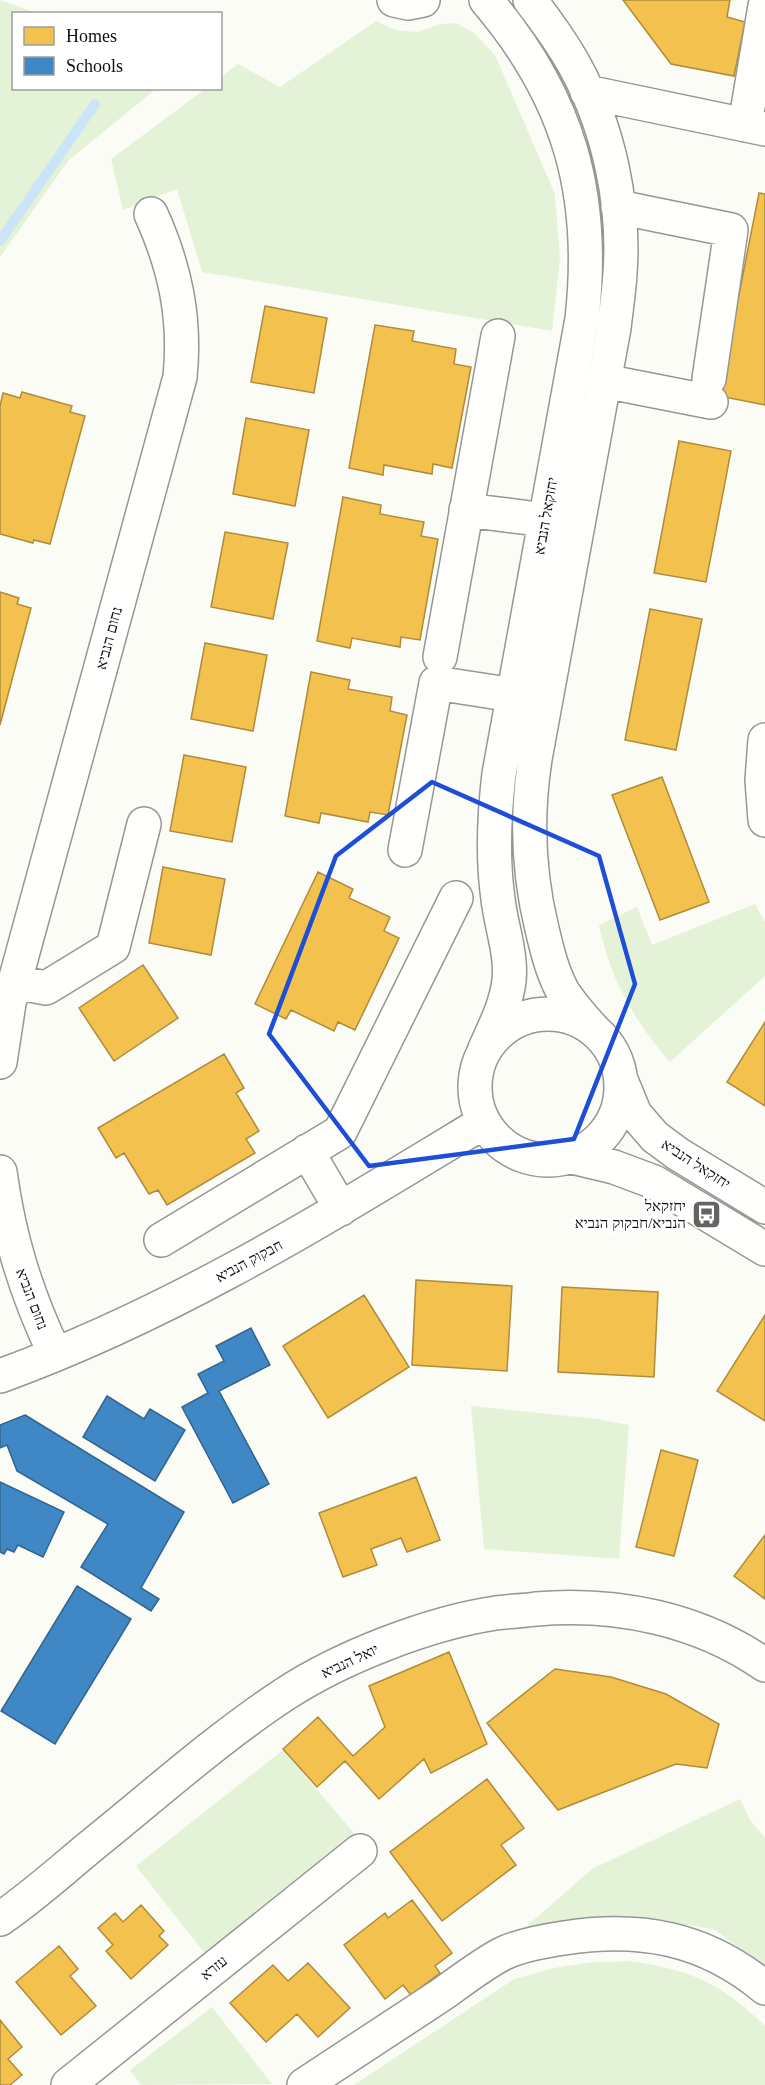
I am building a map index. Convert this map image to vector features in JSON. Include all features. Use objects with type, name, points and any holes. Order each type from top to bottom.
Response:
[{"type":"street","points":[[394,0],[408,3],[423,0]]},
{"type":"street","name":"יחזקאל הנביא","points":[[484,1051],[503,1008],[509,980],[507,949],[496,888],[494,840],[499,774],[582,319],[586,276],[585,223],[581,191],[571,150],[556,109],[537,71],[514,34],[486,0]]},
{"type":"street","points":[[530,0],[577,69],[597,117],[612,166],[618,207],[620,272],[614,328],[535,759],[529,806],[531,870],[537,908],[550,960],[564,994],[609,1047],[615,1058],[621,1080],[620,1102],[607,1131],[591,1147],[572,1157]]},
{"type":"street","points":[[587,93],[755,127],[764,16]]},
{"type":"street","points":[[604,381],[710,391],[731,230],[618,207]]},
{"type":"street","name":"נחום הנביא","points":[[0,1062],[9,1003],[180,377],[182,339],[180,304],[169,256],[151,214]]},
{"type":"street","points":[[440,657],[498,336]]},
{"type":"street","points":[[466,510],[546,520]]},
{"type":"street","points":[[405,850],[436,683],[513,695]]},
{"type":"street","points":[[765,740],[762,780],[765,820]]},
{"type":"street","points":[[15,982],[46,987],[113,947],[144,824]]},
{"type":"street","points":[[160,1240],[340,1132],[456,898]]},
{"type":"street","points":[[594,1030],[584,1023],[551,1014],[528,1016],[499,1033],[484,1051],[476,1070],[476,1102],[489,1131],[504,1146],[523,1156],[544,1160],[572,1157],[614,1167],[654,1182],[765,1249]]},
{"type":"street","name":"יחזקאל הנביא","points":[[621,1080],[635,1114],[655,1137],[678,1154],[765,1207]]},
{"type":"street","name":"חבקוק הנביא","points":[[0,1376],[152,1311],[213,1280],[341,1209],[484,1122]]},
{"type":"street","points":[[308,1151],[341,1209]]},
{"type":"street","name":"נחום הנביא","points":[[0,1172],[8,1225],[23,1279],[55,1354]]},
{"type":"street","name":"יואל הנביא","points":[[0,1919],[219,1742],[286,1694],[355,1656],[426,1630],[495,1613],[563,1607],[627,1611],[686,1624],[740,1647],[765,1665]]},
{"type":"street","name":"עזרא","points":[[68,2085],[360,1851]]},
{"type":"street","points":[[304,2085],[503,1954],[548,1941],[590,1934],[620,1933],[667,1938],[702,1949],[723,1959],[765,1988]]},
{"type":"highlighted area","points":[[432,782],[599,856],[635,984],[574,1139],[369,1166],[269,1034],[336,856]]},
{"type":"green space","points":[[0,0],[33,12],[12,12],[12,90],[155,90],[69,160],[0,257]]},
{"type":"green space","points":[[376,21],[396,30],[418,32],[440,24],[456,23],[474,33],[495,55],[555,194],[560,258],[552,331],[202,272],[177,189],[123,210],[111,159],[204,90],[222,90],[222,76],[238,64],[280,87]]},
{"type":"green space","points":[[755,904],[765,922],[765,976],[670,1062],[634,1015],[625,998],[610,964],[599,925],[637,907],[652,945]]},
{"type":"green space","points":[[471,1406],[597,1419],[629,1425],[619,1559],[484,1549]]},
{"type":"green space","points":[[283,1750],[354,1833],[206,1955],[136,1866]]},
{"type":"green space","points":[[740,1799],[750,1820],[765,1838],[765,1966],[713,1929],[633,1917],[520,1932],[592,1869]]},
{"type":"green space","points":[[629,1961],[669,1968],[703,1980],[749,2011],[765,2026],[765,2085],[354,2085],[514,1979],[554,1968],[593,1962]]},
{"type":"green space","points":[[212,2007],[272,2084],[141,2085],[130,2070]]},
{"type":"building: Homes","points":[[623,0],[730,0],[727,17],[745,22],[734,76],[671,64]]},
{"type":"building: Homes","points":[[759,193],[765,194],[765,405],[719,396]]},
{"type":"building: Homes","points":[[265,306],[327,318],[314,393],[251,382]]},
{"type":"building: Homes","points":[[375,325],[414,331],[412,341],[456,349],[454,364],[471,367],[452,468],[433,464],[432,474],[384,465],[383,475],[349,468]]},
{"type":"building: Homes","points":[[22,392],[72,406],[70,412],[85,416],[50,544],[34,540],[33,543],[0,534],[0,406],[3,393],[20,398]]},
{"type":"building: Homes","points":[[246,418],[309,430],[295,506],[233,494]]},
{"type":"building: Homes","points":[[679,441],[731,451],[706,582],[654,573]]},
{"type":"building: Homes","points":[[343,497],[381,505],[380,514],[424,522],[421,536],[438,539],[420,640],[401,637],[400,647],[352,638],[350,648],[317,641]]},
{"type":"building: Homes","points":[[225,532],[288,543],[273,619],[211,607]]},
{"type":"building: Homes","points":[[0,592],[19,598],[17,604],[31,608],[0,725]]},
{"type":"building: Homes","points":[[650,609],[702,619],[676,750],[625,740]]},
{"type":"building: Homes","points":[[205,643],[267,655],[253,731],[191,719]]},
{"type":"building: Homes","points":[[311,672],[350,680],[348,689],[392,697],[390,711],[407,715],[388,815],[370,812],[368,822],[321,813],[319,823],[285,816]]},
{"type":"building: Homes","points":[[184,755],[246,767],[232,842],[170,831]]},
{"type":"building: Homes","points":[[662,777],[709,902],[660,920],[612,795]]},
{"type":"building: Homes","points":[[163,867],[225,879],[211,955],[149,943]]},
{"type":"building: Homes","points":[[318,872],[353,889],[349,898],[390,917],[384,931],[399,938],[355,1030],[338,1022],[334,1031],[291,1010],[286,1019],[255,1004]]},
{"type":"building: Homes","points":[[143,965],[178,1018],[114,1061],[79,1008]]},
{"type":"building: Homes","points":[[765,1022],[765,1106],[727,1082]]},
{"type":"building: Homes","points":[[224,1054],[244,1088],[236,1093],[259,1131],[246,1139],[255,1153],[167,1205],[158,1190],[149,1194],[124,1153],[116,1158],[98,1128]]},
{"type":"building: Homes","points":[[416,1280],[512,1286],[507,1371],[412,1365]]},
{"type":"building: Homes","points":[[562,1287],[658,1292],[654,1377],[558,1372]]},
{"type":"building: Homes","points":[[364,1295],[409,1367],[328,1418],[283,1346]]},
{"type":"building: Homes","points":[[765,1315],[765,1421],[717,1391]]},
{"type":"building: Homes","points":[[661,1450],[698,1460],[674,1556],[636,1547]]},
{"type":"building: Homes","points":[[416,1477],[440,1540],[407,1552],[401,1538],[371,1549],[377,1565],[343,1577],[319,1513]]},
{"type":"building: Homes","points":[[765,1535],[765,1599],[734,1576]]},
{"type":"building: Homes","points":[[449,1652],[487,1744],[431,1773],[424,1759],[379,1799],[345,1761],[317,1787],[283,1749],[318,1717],[353,1756],[385,1727],[369,1686]]},
{"type":"building: Homes","points":[[555,1669],[611,1677],[666,1694],[719,1724],[707,1768],[676,1764],[558,1810],[487,1723]]},
{"type":"building: Homes","points":[[487,1779],[524,1828],[501,1845],[516,1865],[442,1921],[390,1852]]},
{"type":"building: Homes","points":[[412,1900],[452,1953],[435,1966],[440,1973],[411,1995],[403,1985],[385,1999],[344,1945],[385,1913],[388,1918]]},
{"type":"building: Homes","points":[[141,1905],[164,1931],[159,1936],[168,1945],[131,1979],[106,1951],[113,1945],[98,1928],[115,1913],[123,1922]]},
{"type":"building: Homes","points":[[59,1946],[78,1969],[70,1976],[96,2006],[61,2035],[16,1982]]},
{"type":"building: Homes","points":[[308,1963],[350,2008],[318,2037],[297,2014],[266,2042],[230,2003],[273,1965],[288,1981]]},
{"type":"building: Homes","points":[[0,2020],[22,2047],[8,2059],[22,2075],[10,2085],[0,2085]]},
{"type":"building: Schools","points":[[251,1328],[270,1365],[219,1391],[269,1484],[233,1503],[182,1407],[208,1393],[198,1374],[224,1361],[216,1346]]},
{"type":"building: Schools","points":[[107,1396],[144,1419],[150,1409],[185,1430],[155,1481],[83,1437]]},
{"type":"building: Schools","points":[[25,1415],[184,1512],[141,1588],[159,1599],[151,1611],[81,1567],[108,1524],[17,1471],[7,1445],[0,1448],[0,1425]]},
{"type":"building: Schools","points":[[0,1482],[64,1512],[43,1557],[18,1545],[14,1552],[7,1549],[4,1554],[0,1552]]},
{"type":"building: Schools","points":[[77,1586],[131,1619],[55,1744],[1,1711]]},
{"type":"waterway","points":[[0,241],[95,104]]},
{"type":"place","name":"יחזקאל הנביא/חבקוק הנביא","points":[[707,1215]]}]
